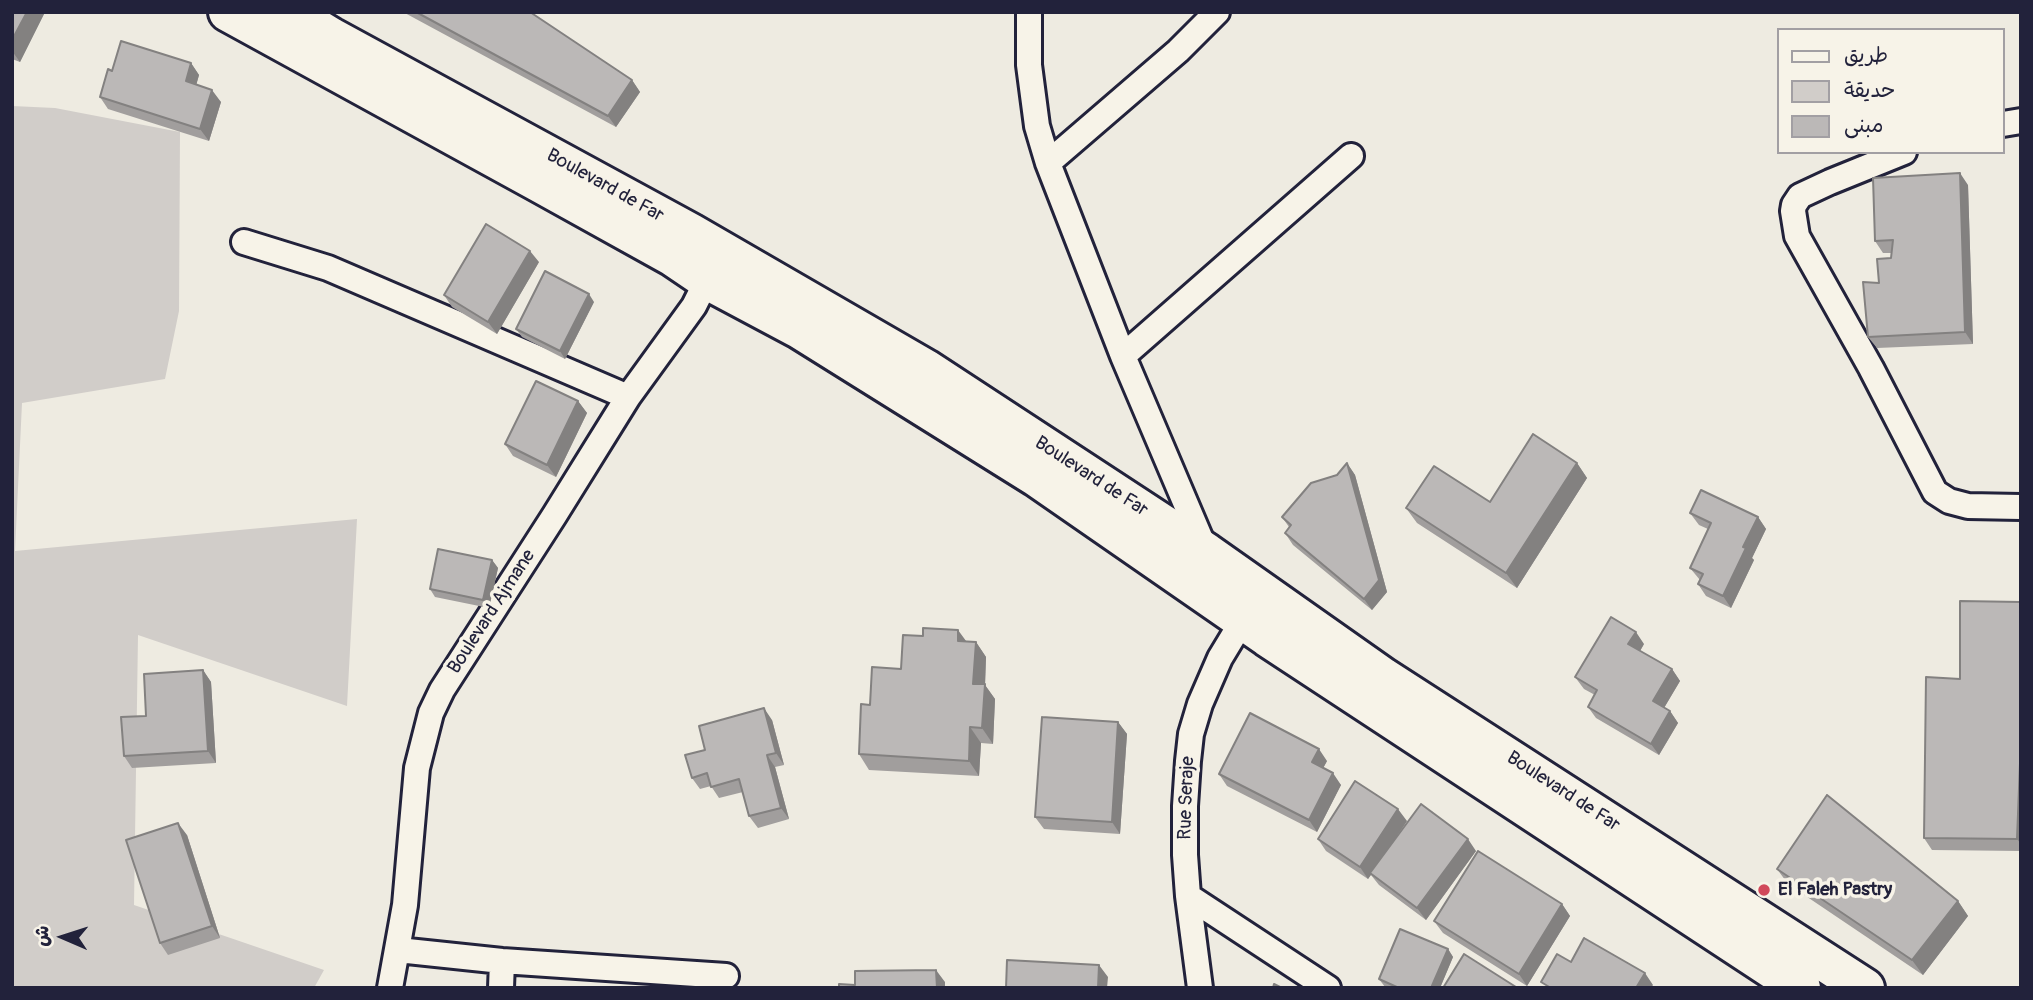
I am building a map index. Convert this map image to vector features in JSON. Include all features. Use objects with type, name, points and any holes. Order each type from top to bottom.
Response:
[{"type":"highway","name":"Boulevard de Far","points":[[228,12],[538,181],[673,257],[707,280],[799,329],[1024,470],[1243,620],[1801,988]]},
{"type":"highway","name":"Boulevard de Far","points":[[290,12],[331,37],[691,233],[926,369],[1207,554],[1383,677],[1865,988]]},
{"type":"street","points":[[1030,12],[1030,65],[1037,127],[1048,163],[1123,356],[1207,554]]},
{"type":"street","points":[[1048,163],[1178,51],[1217,12]]},
{"type":"street","points":[[1899,154],[1830,181],[1800,197],[1793,211],[1797,236],[1871,368],[1935,492],[1949,501],[1968,506],[2021,507]]},
{"type":"street","points":[[1123,356],[1350,156]]},
{"type":"street","points":[[244,242],[328,268],[628,397]]},
{"type":"street","name":"Boulevard Ajmane","points":[[390,988],[404,905],[417,768],[431,713],[442,690],[628,397],[694,306],[707,280]]},
{"type":"street","name":"Rue Seraje","points":[[1200,988],[1185,855],[1185,806],[1191,734],[1209,682],[1243,620]]},
{"type":"street","points":[[1188,896],[1328,988]]},
{"type":"street","points":[[398,950],[502,961],[726,976]]},
{"type":"street","points":[[501,988],[502,961]]},
{"type":"green space","points":[[12,106],[55,108],[180,132],[179,311],[165,379],[22,403],[15,551],[357,519],[347,706],[138,635],[134,905],[324,970],[314,988],[12,988]]},
{"type":"building","points":[[12,12],[27,12],[12,40]]},
{"type":"building","points":[[416,12],[530,12],[632,80],[608,116]]},
{"type":"building","points":[[121,41],[191,63],[186,81],[212,90],[200,129],[100,97],[108,69],[112,71]]},
{"type":"building","points":[[1960,173],[1965,332],[1868,337],[1863,282],[1879,283],[1877,259],[1891,258],[1893,240],[1875,241],[1873,178]]},
{"type":"building","points":[[486,224],[530,251],[488,322],[444,295]]},
{"type":"building","points":[[545,271],[589,294],[560,351],[516,329]]},
{"type":"building","points":[[536,381],[578,401],[547,465],[505,444]]},
{"type":"building","points":[[1533,434],[1577,463],[1506,573],[1406,508],[1434,466],[1490,502]]},
{"type":"building","points":[[1347,463],[1379,580],[1364,599],[1285,533],[1291,525],[1282,517],[1311,483],[1337,475]]},
{"type":"building","points":[[1701,490],[1758,517],[1723,596],[1698,584],[1703,574],[1690,568],[1711,523],[1690,513]]},
{"type":"building","points":[[438,549],[492,560],[483,600],[430,589]]},
{"type":"building","points":[[1960,601],[2021,602],[2017,839],[1924,838],[1926,677],[1960,679]]},
{"type":"building","points":[[1611,617],[1636,632],[1628,644],[1672,669],[1653,701],[1670,711],[1651,744],[1588,707],[1597,690],[1575,677]]},
{"type":"building","points":[[923,628],[958,630],[958,641],[976,642],[973,684],[985,684],[982,728],[970,727],[969,761],[859,754],[861,704],[870,705],[872,667],[901,669],[903,635],[923,636]]},
{"type":"building","points":[[203,670],[208,751],[124,756],[121,717],[146,716],[144,674]]},
{"type":"building","points":[[764,708],[776,753],[767,755],[781,808],[749,816],[739,779],[711,787],[707,773],[692,778],[685,755],[705,750],[699,726]]},
{"type":"building","points":[[1250,713],[1319,749],[1312,762],[1333,773],[1309,820],[1219,774]]},
{"type":"building","points":[[1042,717],[1118,722],[1112,822],[1035,817]]},
{"type":"building","points":[[1355,781],[1398,809],[1360,867],[1318,839]]},
{"type":"building","points":[[1827,795],[1958,901],[1912,960],[1777,869]]},
{"type":"building","points":[[1421,804],[1468,839],[1417,908],[1370,873]]},
{"type":"building","points":[[178,823],[212,926],[160,943],[126,840]]},
{"type":"building","points":[[1478,851],[1562,904],[1519,974],[1434,921]]},
{"type":"building","points":[[1400,929],[1448,949],[1431,988],[1399,988],[1379,979]]},
{"type":"building","points":[[1584,938],[1645,973],[1636,988],[1551,988],[1541,982],[1557,954],[1571,962]]},
{"type":"building","points":[[1464,954],[1516,987],[1443,988]]},
{"type":"building","points":[[1007,960],[1099,965],[1098,988],[1006,988]]},
{"type":"building","points":[[936,970],[937,988],[839,988],[839,984],[855,985],[855,971]]},
{"type":"place","name":"El Faleh Pastry","points":[[1764,890]]}]
